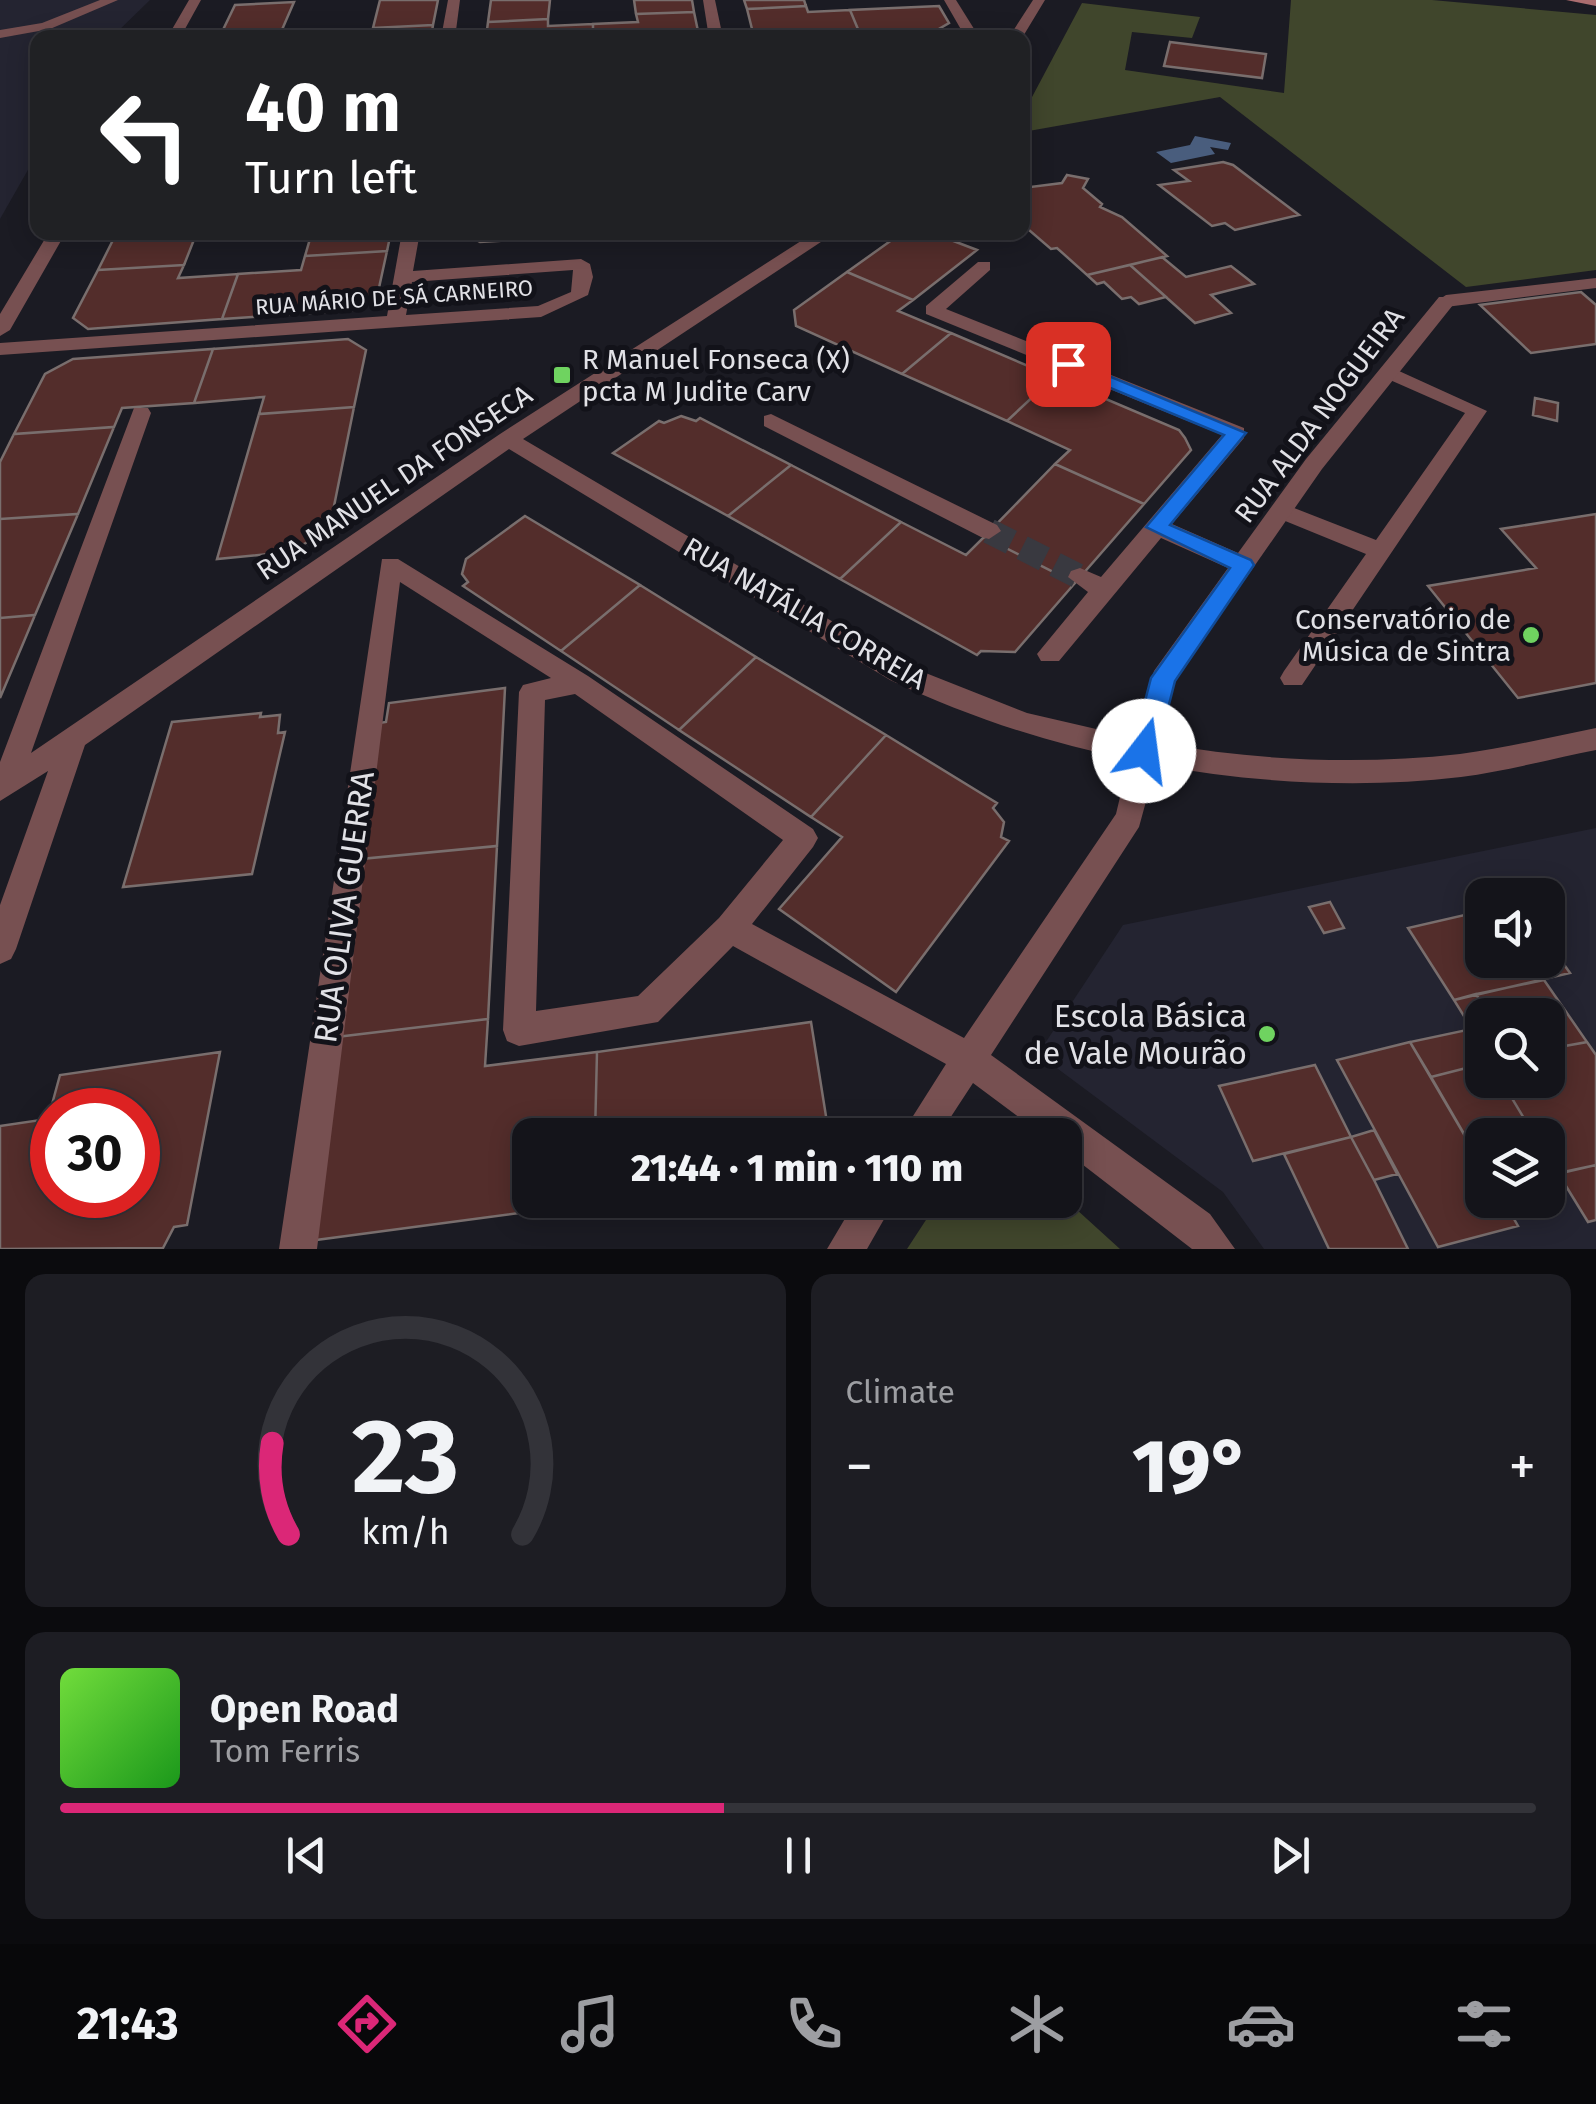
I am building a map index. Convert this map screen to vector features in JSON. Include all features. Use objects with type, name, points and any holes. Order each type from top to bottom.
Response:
[{"type":"street","points":[[0,34],[45,26],[112,0]]},
{"type":"street","points":[[178,30],[195,0]]},
{"type":"street","points":[[449,30],[454,0]]},
{"type":"street","points":[[709,0],[715,30]]},
{"type":"street","points":[[950,0],[968,30]]},
{"type":"street","points":[[1020,30],[1039,0]]},
{"type":"street","points":[[1572,0],[1596,2]]},
{"type":"street","points":[[0,330],[53,240]]},
{"type":"street","points":[[396,319],[410,240]]},
{"type":"street","name":"RUA MANUEL DA FONSECA","points":[[2,788],[508,439],[816,240]]},
{"type":"street","name":"RUA MÁRIO DE SÁ CARNEIRO","points":[[0,350],[541,311],[579,295],[584,277],[580,264],[404,276]]},
{"type":"street","points":[[984,266],[933,310],[1236,433],[1050,654]]},
{"type":"street","name":"RUA ALDA NOGUEIRA","points":[[930,1118],[1129,818],[1163,678],[1281,511],[1388,372],[1446,301],[1596,282]]},
{"type":"street","points":[[1294,678],[1477,410],[1388,372]]},
{"type":"street","points":[[2,788],[141,413]]},
{"type":"street","points":[[771,421],[990,531]]},
{"type":"street","name":"RUA NATÁLIA CORREIA","points":[[508,439],[901,674],[998,715],[1144,751],[1310,770],[1455,766],[1596,739]]},
{"type":"street","points":[[1281,511],[1383,552]]},
{"type":"street","points":[[1157,527],[1244,565]]},
{"type":"street","name":"RUA OLIVA GUERRA","points":[[298,1249],[390,566],[578,683]]},
{"type":"street","points":[[1080,577],[1104,590]]},
{"type":"street","points":[[578,683],[804,838],[730,928],[646,1011],[519,1030],[532,692],[578,683]]},
{"type":"street","points":[[0,949],[73,739]]},
{"type":"street","points":[[730,928],[968,1058],[1197,1227],[1216,1249]]},
{"type":"street","points":[[846,1249],[866,1218]]},
{"type":"shaded area","points":[[0,0],[150,0],[119,30],[30,30],[30,166],[0,219]]},
{"type":"shaded area","name":"Escola Básica de Vale Mourão","points":[[1596,828],[1596,1249],[1264,1249],[1223,1192],[1038,1054],[1123,925]]},
{"type":"green space","points":[[1291,0],[1432,0],[1596,15],[1596,270],[1466,287],[1220,97],[1030,131],[1030,101],[1082,3],[1200,17],[1192,38],[1132,32],[1125,70],[1284,93]]},
{"type":"green space","points":[[1082,1214],[1120,1249],[907,1249],[927,1218],[1082,1218]]},
{"type":"water","points":[[1195,136],[1231,143],[1228,150],[1210,147],[1215,154],[1171,163],[1156,152],[1190,145]]},
{"type":"building","points":[[380,0],[438,0],[433,25],[373,28]]},
{"type":"building","points":[[491,0],[550,0],[548,19],[488,22]]},
{"type":"building","points":[[634,0],[692,0],[694,12],[636,14]]},
{"type":"building","points":[[744,0],[804,0],[806,6],[747,9]]},
{"type":"building","points":[[294,2],[282,30],[223,30],[235,5]]},
{"type":"building","points":[[806,6],[808,12],[850,10],[858,30],[752,30],[747,9]]},
{"type":"building","points":[[939,6],[949,23],[937,30],[858,30],[850,10]]},
{"type":"building","points":[[694,12],[698,30],[593,30],[593,24],[638,22],[636,14]]},
{"type":"building","points":[[548,19],[548,26],[593,24],[593,30],[487,30],[488,22]]},
{"type":"building","points":[[433,25],[432,30],[373,28]]},
{"type":"building","points":[[1170,42],[1266,54],[1262,78],[1164,66]]},
{"type":"building","points":[[1223,162],[1233,165],[1299,215],[1235,230],[1225,223],[1212,226],[1159,185],[1189,181],[1174,170]]},
{"type":"building","points":[[1067,175],[1088,179],[1083,188],[1102,204],[1100,207],[1122,217],[1167,256],[1087,275],[1030,231],[1030,187],[1062,183]]},
{"type":"building","points":[[113,240],[194,240],[184,265],[98,270]]},
{"type":"building","points":[[310,240],[389,240],[387,251],[305,256]]},
{"type":"building","points":[[892,240],[951,240],[977,250],[913,300],[847,272]]},
{"type":"building","points":[[387,251],[377,297],[353,310],[222,319],[238,274],[301,270],[305,256]]},
{"type":"building","points":[[1162,257],[1186,277],[1231,266],[1254,284],[1211,295],[1231,313],[1195,323],[1130,265]]},
{"type":"building","points":[[184,265],[178,278],[238,274],[222,319],[88,329],[73,318],[98,270]]},
{"type":"building","points":[[1130,265],[1166,297],[1139,304],[1131,297],[1122,299],[1104,282],[1097,284],[1087,275]]},
{"type":"building","points":[[847,272],[913,300],[898,311],[951,333],[902,374],[796,326],[794,310]]},
{"type":"building","points":[[1581,292],[1596,305],[1596,344],[1531,353],[1480,305]]},
{"type":"building","points":[[951,333],[1054,377],[1007,421],[902,374]]},
{"type":"building","points":[[348,339],[366,350],[354,407],[259,414],[264,397],[194,403],[213,349]]},
{"type":"building","points":[[213,349],[194,403],[122,408],[114,427],[14,434],[45,374],[73,359]]},
{"type":"building","points":[[1054,377],[1179,430],[1185,438],[1191,450],[1144,504],[1055,464],[1070,450],[1007,421]]},
{"type":"building","points":[[1535,398],[1558,403],[1557,421],[1533,415]]},
{"type":"building","points":[[354,407],[329,531],[300,546],[299,551],[217,559],[259,414]]},
{"type":"building","points":[[681,416],[696,421],[700,418],[791,465],[728,516],[613,453],[659,421],[664,423]]},
{"type":"building","points":[[114,427],[78,514],[0,519],[0,462],[14,434]]},
{"type":"building","points":[[1055,464],[1144,504],[1075,583],[984,537]]},
{"type":"building","points":[[791,465],[901,522],[840,579],[728,516]]},
{"type":"building","points":[[78,514],[35,615],[0,618],[0,519]]},
{"type":"building","name":"Conservatório de Música de Sintra","points":[[1596,514],[1596,683],[1518,698],[1428,586],[1536,568],[1501,529]]},
{"type":"building","points":[[525,516],[640,585],[561,651],[463,586],[468,582],[462,574],[466,559]]},
{"type":"building","points":[[901,522],[966,555],[984,537],[1075,583],[1015,652],[981,651],[977,655],[840,579]]},
{"type":"building","points":[[640,585],[756,657],[679,730],[561,651]]},
{"type":"building","points":[[35,615],[22,646],[0,698],[0,618]]},
{"type":"building","points":[[756,657],[886,735],[811,817],[679,730]]},
{"type":"building","points":[[505,688],[497,846],[360,859],[379,723],[386,722],[389,703]]},
{"type":"building","points":[[261,713],[260,717],[280,715],[278,733],[285,732],[252,874],[123,887],[172,722]]},
{"type":"building","points":[[886,735],[997,803],[993,808],[1004,822],[1001,837],[1009,841],[896,992],[779,909],[842,837],[811,817]]},
{"type":"building","points":[[497,846],[488,1019],[336,1037],[361,859]]},
{"type":"building","points":[[1330,902],[1344,928],[1324,933],[1309,907]]},
{"type":"building","points":[[1465,915],[1465,978],[1549,978],[1454,1000],[1408,928]]},
{"type":"building","points":[[1544,980],[1556,998],[1478,998],[1476,994]]},
{"type":"building","points":[[1476,994],[1478,998],[1465,998],[1465,1018],[1454,1000]]},
{"type":"building","points":[[1565,1010],[1587,1042],[1565,1046]]},
{"type":"building","points":[[488,1019],[485,1066],[597,1052],[595,1118],[512,1118],[512,1214],[316,1240],[336,1037]]},
{"type":"building","points":[[811,1022],[826,1118],[595,1118],[597,1052]]},
{"type":"building","points":[[1465,1030],[1465,1068],[1431,1077],[1410,1042]]},
{"type":"building","points":[[1410,1042],[1465,1136],[1465,1218],[1513,1218],[1518,1226],[1438,1247],[1337,1060]]},
{"type":"building","points":[[1587,1042],[1596,1055],[1596,1165],[1565,1172],[1565,1118],[1524,1118],[1512,1098],[1565,1098],[1565,1046]]},
{"type":"building","points":[[220,1052],[187,1225],[174,1227],[163,1248],[0,1249],[0,1126],[30,1122],[30,1218],[160,1218],[160,1088],[56,1088],[60,1075]]},
{"type":"building","points":[[1315,1065],[1351,1137],[1253,1161],[1219,1086]]},
{"type":"building","points":[[1465,1068],[1465,1098],[1512,1098],[1524,1118],[1465,1118],[1465,1136],[1431,1077]]},
{"type":"building","points":[[1374,1130],[1397,1174],[1374,1180],[1351,1137]]},
{"type":"building","points":[[1351,1137],[1408,1249],[1329,1249],[1284,1154]]},
{"type":"building","points":[[1596,1165],[1596,1220],[1588,1222],[1565,1184],[1565,1172]]},
{"type":"tunnel","points":[[989,531],[1080,577]]},
{"type":"place","name":"R Manuel Fonseca (X) pcta M Judite Carv","points":[[562,375]]},
{"type":"place","name":"Conservatório de Música de Sintra","points":[[1531,635]]},
{"type":"place","name":"Escola Básica de Vale Mourão","points":[[1267,1034]]},
{"type":"route","points":[[1068,364],[1236,433],[1157,527],[1244,565],[1163,678],[1144,751]]}]
